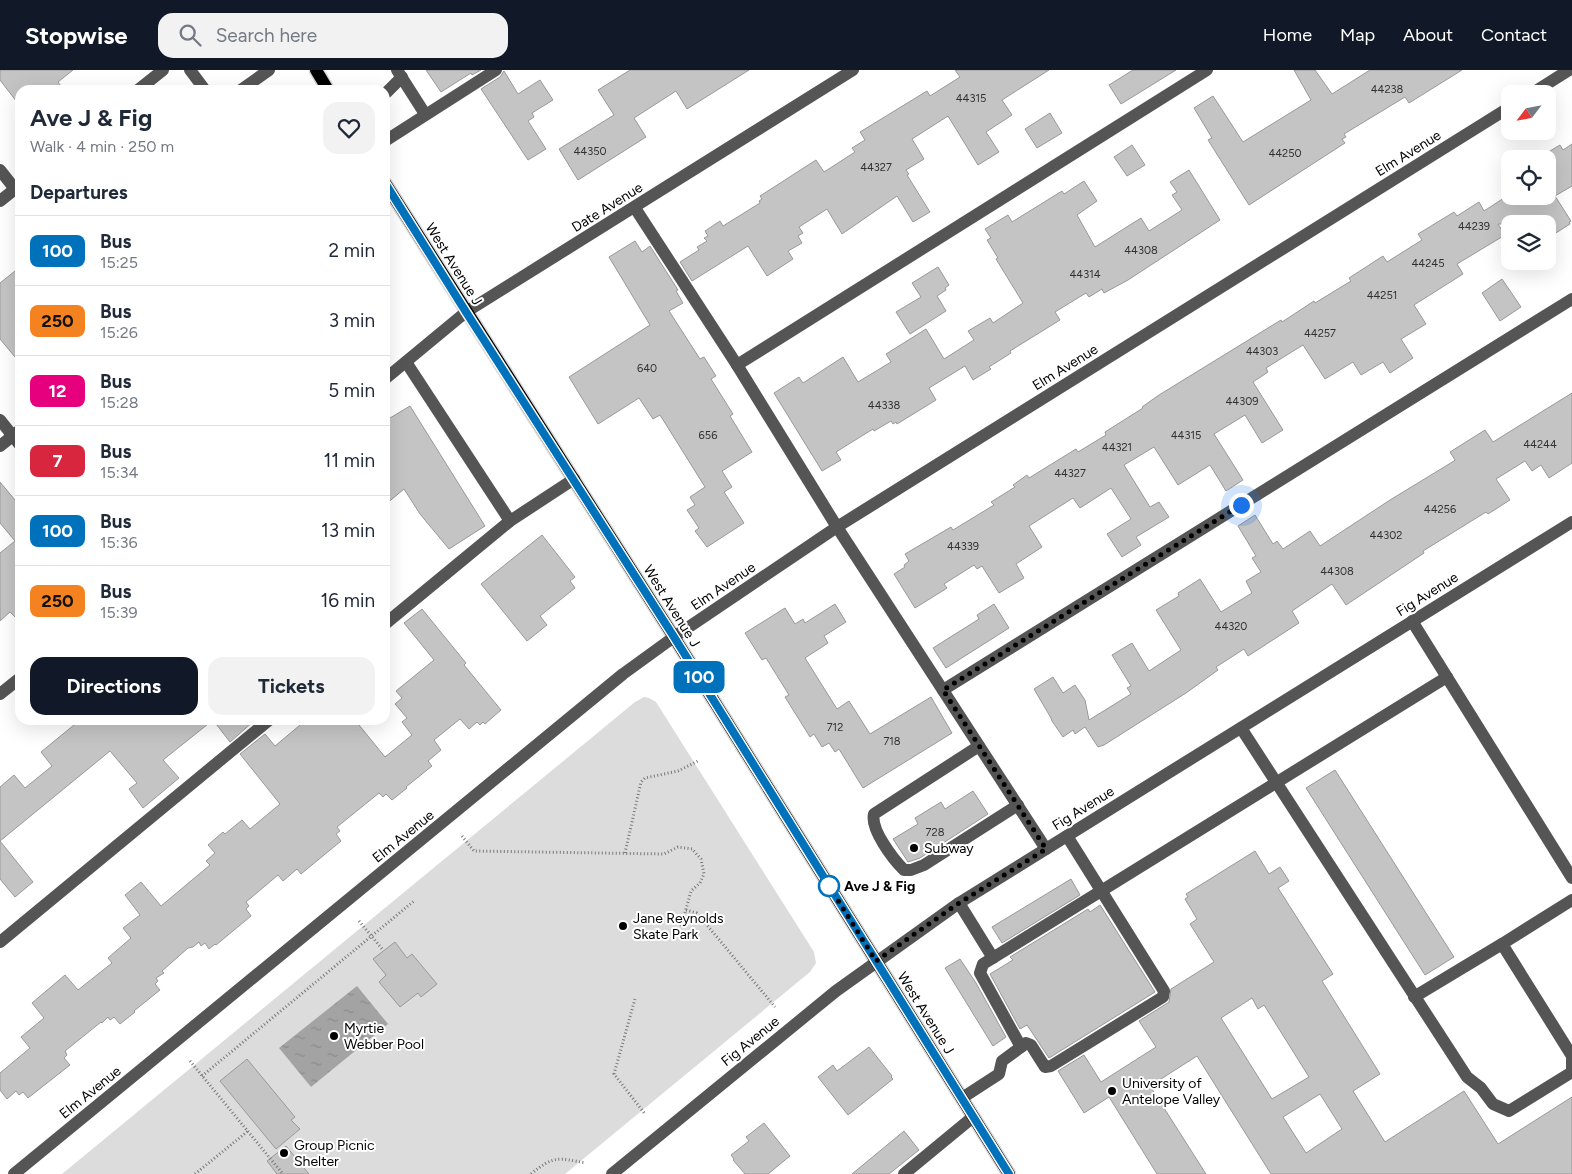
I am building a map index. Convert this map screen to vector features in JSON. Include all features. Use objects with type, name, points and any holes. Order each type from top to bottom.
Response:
[{"type":"main road","points":[[316,70],[325,85]]},
{"type":"main road","name":"West Avenue J","points":[[390,191],[674,637],[1009,1174]]},
{"type":"street","points":[[144,85],[163,70]]},
{"type":"street","points":[[190,70],[201,85]]},
{"type":"street","points":[[248,85],[269,70]]},
{"type":"street","points":[[390,138],[496,70]]},
{"type":"street","name":"Date Avenue","points":[[390,373],[466,312],[853,70]]},
{"type":"street","points":[[737,365],[1207,70]]},
{"type":"street","points":[[1545,85],[1569,70]]},
{"type":"street","points":[[390,87],[400,73],[425,114]]},
{"type":"street","name":"Elm Avenue","points":[[14,1174],[623,674],[674,637],[837,527],[1501,113]]},
{"type":"street","points":[[0,170],[15,184]]},
{"type":"street","points":[[0,201],[15,189]]},
{"type":"street","points":[[635,208],[737,365],[837,527],[1046,849]]},
{"type":"street","points":[[943,690],[1572,299]]},
{"type":"street","points":[[406,362],[510,522]]},
{"type":"street","points":[[0,420],[15,434]]},
{"type":"street","points":[[0,446],[15,438]]},
{"type":"street","points":[[390,620],[510,522],[574,480]]},
{"type":"street","name":"Fig Avenue","points":[[612,1174],[836,990],[959,903],[1572,522]]},
{"type":"street","points":[[1412,621],[1572,878]]},
{"type":"street","points":[[1021,1047],[980,973],[983,964],[1447,677]]},
{"type":"street","points":[[0,694],[15,682]]},
{"type":"street","points":[[0,942],[263,725]]},
{"type":"street","points":[[1241,728],[1467,1077],[1481,1088],[1493,1104],[1509,1111],[1572,1072],[1572,1058],[1502,944]]},
{"type":"street","points":[[980,746],[874,814],[872,820],[875,829],[896,862],[904,870],[911,870],[924,865],[1018,805]]},
{"type":"street","points":[[962,1098],[999,1074],[1002,1060],[1026,1043],[1031,1044],[1045,1067],[1051,1066],[1163,997],[1164,991],[1067,836]]},
{"type":"street","points":[[1414,997],[1572,900]]},
{"type":"street","points":[[959,903],[993,958]]},
{"type":"street","points":[[904,1174],[973,1117]]},
{"type":"path","points":[[625,853],[641,782],[645,778],[678,771],[698,761]]},
{"type":"path","points":[[462,836],[474,851],[664,854],[678,847],[689,848],[696,851],[704,864],[704,874],[700,883],[691,890],[681,927]]},
{"type":"path","points":[[202,1076],[414,901]]},
{"type":"path","points":[[686,910],[696,913],[775,1007]]},
{"type":"path","points":[[360,921],[383,950]]},
{"type":"path","points":[[635,999],[614,1074],[615,1078],[645,1114]]},
{"type":"path","points":[[190,1061],[283,1174]]},
{"type":"path","points":[[195,1174],[248,1131]]},
{"type":"path","points":[[531,1174],[552,1159],[558,1158],[586,1163]]},
{"type":"shaded area","points":[[644,697],[656,702],[814,952],[816,963],[810,972],[565,1174],[62,1174],[635,702]]},
{"type":"water","name":"Myrtie Webber Pool","points":[[357,986],[388,1024],[311,1087],[279,1048]]},
{"type":"building","points":[[0,70],[73,70],[58,82],[60,85],[15,85],[15,100],[0,80]]},
{"type":"building","points":[[426,70],[481,70],[472,75],[471,73],[441,92]]},
{"type":"building","points":[[630,70],[749,70],[687,109],[676,91],[634,118],[646,137],[578,180],[559,149],[614,115],[598,90]]},
{"type":"building","points":[[955,70],[1049,70],[1002,100],[1012,115],[986,132],[999,152],[978,165],[948,116],[912,139],[924,159],[906,170],[909,174],[907,175],[930,212],[913,222],[897,196],[842,234],[827,209],[799,227],[803,233],[798,236],[802,243],[788,251],[793,259],[767,276],[748,246],[692,281],[680,262],[699,250],[697,247],[707,241],[704,238],[708,236],[705,231],[720,221],[723,226],[760,203],[759,201],[762,199],[760,196],[816,160],[824,172],[855,152],[852,148],[865,140],[860,132],[927,91],[930,96],[960,77]]},
{"type":"building","points":[[1133,70],[1176,70],[1121,104],[1109,85]]},
{"type":"building","points":[[1294,70],[1315,70],[1332,94],[1370,70],[1462,70],[1409,103],[1405,97],[1344,134],[1346,137],[1342,139],[1345,143],[1249,205],[1208,140],[1212,138],[1194,108],[1213,96],[1243,142],[1311,100]]},
{"type":"building","points":[[504,71],[518,94],[540,80],[553,100],[532,113],[534,117],[528,121],[546,149],[528,160],[481,89],[500,77]]},
{"type":"building","points":[[1050,113],[1062,133],[1037,148],[1025,129]]},
{"type":"building","points":[[1572,144],[1572,186],[1556,195],[1556,150],[1552,150],[1560,145],[1563,150]]},
{"type":"building","points":[[1132,145],[1145,165],[1127,176],[1114,157]]},
{"type":"building","points":[[1189,170],[1220,220],[1128,280],[1104,293],[1102,289],[1089,297],[1086,293],[1055,312],[1060,320],[1010,351],[1011,353],[989,367],[991,369],[973,380],[965,366],[929,388],[936,400],[897,424],[896,422],[893,424],[891,421],[874,431],[873,429],[836,452],[841,460],[822,471],[774,393],[799,377],[803,383],[843,357],[858,382],[891,362],[886,354],[926,329],[944,359],[974,340],[968,331],[990,318],[993,323],[1023,303],[996,259],[998,258],[987,240],[991,238],[985,229],[1008,215],[1012,222],[1062,191],[1064,194],[1084,181],[1097,201],[1077,215],[1095,247],[1141,218],[1149,231],[1182,210],[1172,195],[1177,192],[1170,182]]},
{"type":"building","points":[[1556,198],[1571,221],[1569,222],[1570,224],[1556,233],[1556,215],[1501,215],[1501,224],[1498,224],[1501,229],[1501,237],[1457,264],[1463,274],[1414,305],[1426,324],[1401,339],[1413,358],[1390,373],[1383,362],[1361,375],[1353,362],[1325,379],[1303,345],[1266,368],[1268,372],[1253,382],[1283,430],[1262,443],[1245,415],[1214,434],[1243,480],[1226,491],[1210,465],[1178,485],[1154,447],[1124,465],[1150,507],[1159,502],[1169,517],[1136,537],[1141,545],[1122,557],[1107,534],[1131,519],[1111,488],[1080,508],[1073,498],[1029,526],[1042,547],[1016,564],[1024,578],[999,593],[982,566],[977,569],[974,565],[944,584],[947,588],[915,608],[894,574],[905,567],[904,565],[909,561],[905,554],[951,527],[953,530],[994,505],[991,502],[1015,487],[1013,485],[1027,475],[1029,478],[1076,449],[1078,452],[1106,435],[1105,432],[1143,408],[1159,395],[1281,320],[1282,322],[1314,301],[1315,303],[1351,281],[1349,278],[1383,256],[1387,262],[1422,240],[1418,234],[1454,212],[1457,216],[1479,202],[1484,211],[1501,200],[1501,205],[1556,205]]},
{"type":"building","points":[[635,241],[642,252],[650,246],[678,290],[676,291],[683,303],[669,311],[700,359],[704,357],[716,376],[711,379],[733,414],[730,416],[752,452],[722,471],[732,487],[724,492],[744,523],[707,547],[695,531],[699,528],[687,510],[695,505],[690,497],[705,487],[660,415],[653,419],[639,398],[598,424],[569,377],[650,325],[609,257]]},
{"type":"building","points":[[938,267],[949,285],[945,288],[946,290],[937,296],[946,311],[910,334],[896,312],[921,297],[912,283]]},
{"type":"building","points":[[15,271],[15,357],[0,339],[0,283]]},
{"type":"building","points":[[1502,279],[1521,307],[1500,321],[1482,293]]},
{"type":"building","points":[[1572,393],[1572,463],[1549,478],[1541,465],[1532,471],[1525,461],[1496,479],[1510,500],[1488,514],[1486,512],[1423,551],[1424,553],[1346,605],[1332,584],[1292,611],[1299,623],[1248,656],[1244,649],[1216,667],[1218,670],[1186,693],[1104,745],[1098,747],[1085,727],[1075,734],[1073,730],[1063,737],[1052,721],[1034,689],[1053,677],[1063,693],[1075,685],[1085,700],[1089,720],[1131,694],[1127,688],[1131,686],[1112,655],[1132,643],[1149,671],[1181,650],[1156,610],[1179,596],[1178,593],[1200,579],[1221,612],[1252,593],[1246,581],[1261,572],[1252,558],[1256,556],[1238,526],[1255,515],[1273,544],[1277,541],[1283,549],[1310,531],[1320,546],[1454,461],[1450,452],[1485,430],[1493,442]]},
{"type":"building","points":[[410,406],[485,526],[449,549],[420,514],[404,489],[390,501],[390,418]]},
{"type":"building","points":[[0,482],[15,500],[15,541],[0,523]]},
{"type":"building","points":[[542,535],[575,577],[570,581],[575,588],[540,616],[547,625],[527,641],[481,584]]},
{"type":"building","points":[[15,541],[15,617],[10,612],[0,621],[0,553]]},
{"type":"building","points":[[835,604],[846,622],[824,636],[828,643],[805,658],[837,709],[849,701],[870,734],[931,697],[952,733],[863,788],[839,749],[835,752],[829,743],[822,747],[814,734],[810,737],[785,697],[789,695],[766,658],[762,660],[745,633],[785,608],[795,624],[803,619],[805,623]]},
{"type":"building","points":[[994,604],[1009,628],[946,668],[933,648],[979,619],[977,615]]},
{"type":"building","points":[[422,609],[501,710],[485,724],[483,722],[480,725],[477,722],[469,729],[460,719],[434,740],[441,750],[428,761],[432,766],[407,788],[392,800],[386,794],[383,797],[379,793],[337,827],[340,831],[336,834],[341,841],[301,874],[297,869],[283,881],[278,875],[246,902],[249,906],[246,909],[251,916],[216,945],[209,949],[205,943],[201,946],[199,942],[193,947],[188,948],[162,971],[164,973],[156,978],[158,981],[155,984],[160,990],[135,1012],[120,1024],[114,1017],[110,1020],[108,1017],[65,1051],[67,1055],[64,1058],[70,1065],[28,1098],[23,1092],[19,1095],[16,1091],[7,1099],[0,1090],[0,1073],[30,1048],[21,1037],[44,1018],[32,1003],[65,975],[78,990],[112,963],[108,958],[131,938],[123,928],[140,915],[125,895],[141,882],[161,906],[210,865],[206,861],[215,853],[208,845],[223,832],[225,834],[242,820],[250,829],[280,804],[240,754],[265,734],[275,746],[300,725],[359,725],[385,757],[412,735],[402,722],[407,718],[395,704],[402,698],[396,691],[434,660],[404,623]]},
{"type":"building","points":[[74,725],[207,725],[163,760],[179,778],[143,808],[129,789],[137,783],[110,751],[0,841],[0,787],[14,775],[25,788],[52,766],[41,752]]},
{"type":"building","points":[[217,725],[249,725],[230,742]]},
{"type":"building","points":[[1335,770],[1454,957],[1425,975],[1306,788]]},
{"type":"building","points":[[973,791],[988,814],[920,858],[908,862],[893,839],[918,824],[915,818],[941,802],[945,809]]},
{"type":"building","points":[[0,841],[33,882],[15,897],[0,879]]},
{"type":"building","points":[[1255,851],[1269,874],[1280,867],[1289,881],[1278,888],[1333,974],[1322,981],[1380,1074],[1353,1091],[1385,1142],[1464,1091],[1498,1144],[1572,1097],[1572,1174],[1271,1174],[1197,1056],[1150,1086],[1206,1174],[1157,1174],[1109,1097],[1084,1113],[1058,1071],[1084,1055],[1101,1082],[1156,1047],[1139,1021],[1169,1002],[1171,989],[1214,962],[1190,924],[1197,919],[1185,899],[1188,897],[1186,894]],"holes":[[[1252,998],[1258,1009],[1264,1005],[1309,1077],[1272,1099],[1221,1018]],[[1320,1094],[1342,1129],[1306,1153],[1283,1117]]]},
{"type":"building","points":[[1071,879],[1080,895],[1002,943],[992,927]]},
{"type":"building","points":[[1100,905],[1155,992],[1049,1058],[1027,1025],[1020,1029],[990,974],[1013,960],[1010,957],[1088,909],[1090,912]]},
{"type":"building","points":[[395,942],[407,958],[412,954],[437,984],[421,997],[418,993],[400,1007],[379,982],[386,975],[373,959]]},
{"type":"building","points":[[960,959],[976,983],[1006,1037],[993,1046],[945,968]]},
{"type":"building","points":[[869,1047],[893,1079],[848,1115],[818,1077],[833,1065],[837,1071]]},
{"type":"building","points":[[247,1059],[295,1117],[291,1120],[300,1129],[276,1149],[220,1081]]},
{"type":"building","points":[[764,1123],[790,1156],[768,1174],[745,1174],[731,1155],[749,1141],[746,1137]]},
{"type":"building","points":[[904,1131],[919,1150],[889,1174],[852,1174]]},
{"type":"building","name":"Group Picnic Shelter","points":[[286,1146],[309,1174],[277,1174],[267,1161]]},
{"type":"bus line","name":"100","points":[[390,191],[674,637],[1009,1174]]},
{"type":"place","name":"Subway","points":[[914,848]]},
{"type":"place","name":"Ave J & Fig","points":[[829,886]]},
{"type":"place","name":"Jane Reynolds Skate Park","points":[[623,926]]},
{"type":"place","name":"Myrtie Webber Pool","points":[[334,1036]]},
{"type":"place","name":"University of Antelope Valley","points":[[1112,1091]]},
{"type":"place","name":"Group Picnic Shelter","points":[[284,1153]]},
{"type":"route","points":[[829,886],[876,961],[959,903],[1046,849],[943,690],[1241,505]]}]
